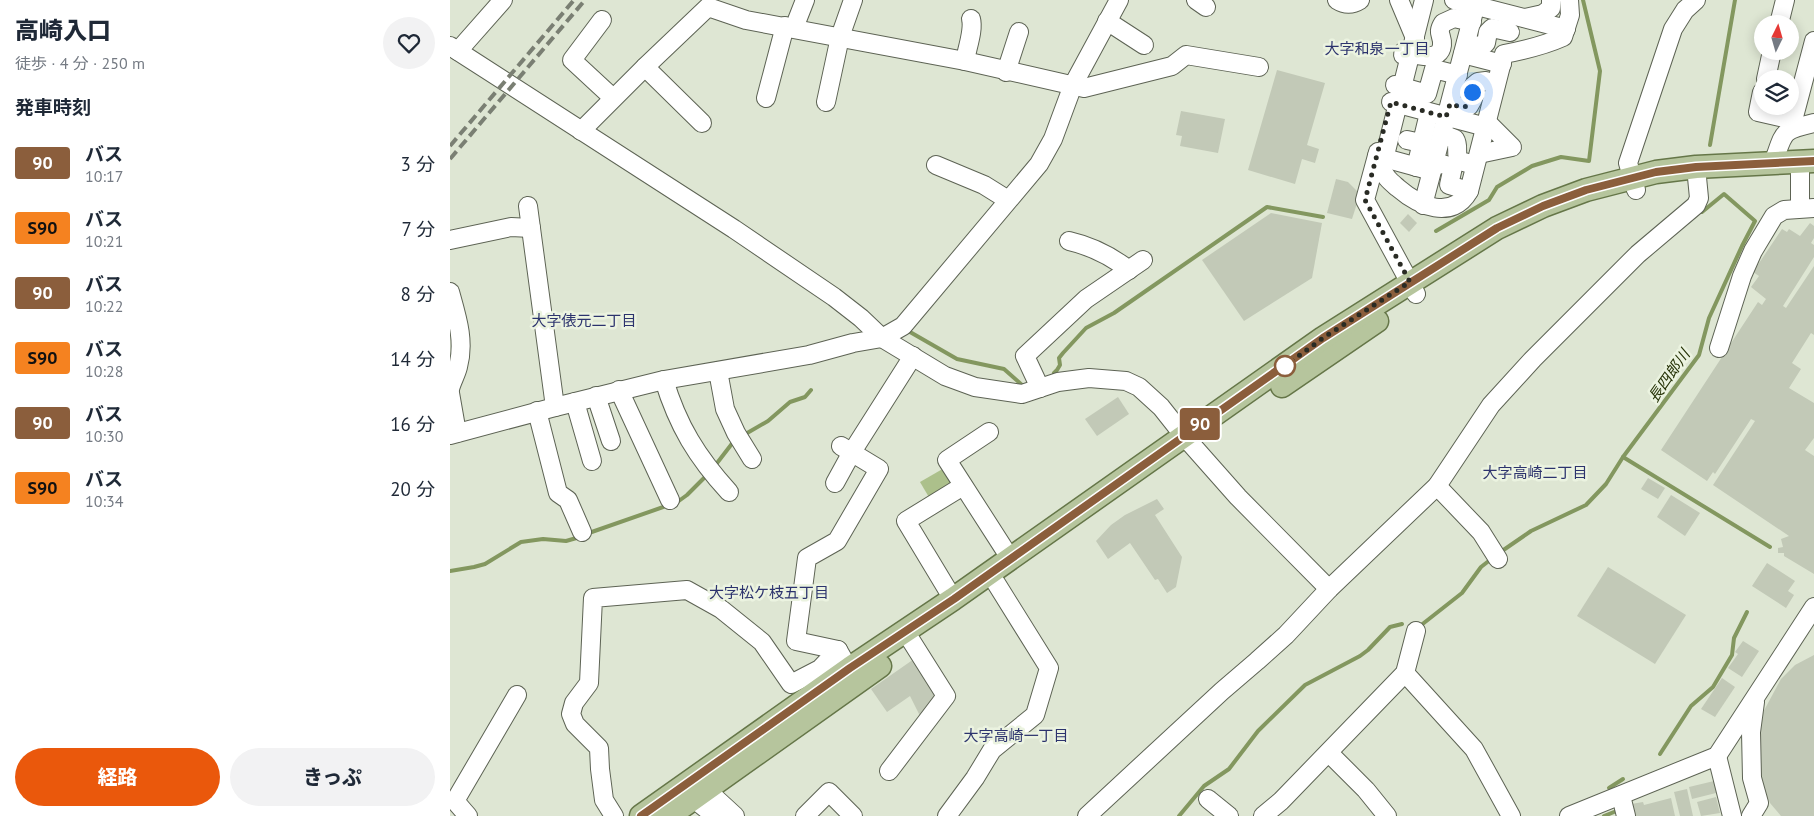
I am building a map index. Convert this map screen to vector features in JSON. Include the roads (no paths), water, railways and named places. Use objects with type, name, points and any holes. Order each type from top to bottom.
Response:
[{"type":"main road","points":[[669,816],[694,789],[848,667],[909,637],[996,583],[1323,338],[1417,285],[1497,228],[1543,206],[1586,190],[1773,163],[1807,168]]},
{"type":"main road","points":[[1697,173],[1807,168]]},
{"type":"main road","points":[[909,637],[954,599],[1010,558],[1188,440]]},
{"type":"main road","points":[[641,816],[694,789]]},
{"type":"street","points":[[503,0],[454,48],[734,229],[861,318],[882,338],[945,376],[975,387],[1022,394],[1058,382],[1089,378],[1126,381],[1139,387],[1161,407],[1238,497],[1329,589]]},
{"type":"street","points":[[766,98],[790,27],[805,0]]},
{"type":"street","points":[[826,102],[840,37],[853,0]]},
{"type":"street","points":[[450,292],[460,326],[461,337],[458,369],[452,380],[450,391],[453,434],[619,390],[664,380],[809,355],[853,343],[882,338],[903,326],[1039,164],[1053,139],[1073,86],[1119,0]]},
{"type":"street","points":[[1337,0],[1346,4],[1353,4],[1360,0]]},
{"type":"street","points":[[1399,0],[1413,45],[1426,57],[1435,55],[1440,51],[1442,46],[1439,32],[1443,23],[1475,9]]},
{"type":"street","points":[[1417,285],[1365,200],[1364,185],[1380,157],[1399,86],[1413,45],[1424,0]]},
{"type":"street","points":[[1454,0],[1475,9],[1517,16],[1566,29]]},
{"type":"street","points":[[1464,48],[1484,45],[1488,32],[1492,28],[1517,16],[1546,13],[1551,8],[1551,0]]},
{"type":"street","points":[[1464,48],[1479,64],[1503,59],[1546,45],[1563,37],[1570,15],[1569,0]]},
{"type":"street","points":[[1634,184],[1628,162],[1673,29],[1685,10],[1696,0]]},
{"type":"street","points":[[1781,15],[1785,0]]},
{"type":"street","points":[[581,131],[705,2],[746,20],[965,61],[1006,72],[1084,88],[1172,66],[1186,55],[1260,68]]},
{"type":"street","points":[[1423,205],[1427,166],[1446,119],[1475,9]]},
{"type":"street","points":[[1380,157],[1384,174],[1405,194],[1423,205],[1432,208],[1451,207],[1459,202],[1469,190],[1496,84],[1517,16]]},
{"type":"street","points":[[965,61],[973,26],[971,18]]},
{"type":"street","points":[[602,20],[572,60],[613,98]]},
{"type":"street","points":[[1108,21],[1144,45]]},
{"type":"street","points":[[1006,72],[1019,32]]},
{"type":"street","points":[[1773,163],[1783,135],[1792,124],[1814,41]]},
{"type":"street","points":[[645,66],[702,123]]},
{"type":"street","points":[[1399,86],[1427,94],[1434,69],[1458,75]]},
{"type":"street","points":[[1446,119],[1461,107],[1469,106],[1473,99],[1472,87],[1478,82],[1496,84]]},
{"type":"street","points":[[1394,103],[1446,119],[1486,125],[1512,147],[1477,160],[1460,161],[1456,156],[1458,146],[1456,139],[1446,119]]},
{"type":"street","points":[[1427,166],[1414,142],[1429,113]]},
{"type":"street","points":[[1766,115],[1792,124],[1814,123]]},
{"type":"street","points":[[1380,157],[1427,166],[1453,167],[1449,185],[1469,190]]},
{"type":"street","points":[[936,165],[984,185],[1008,200]]},
{"type":"street","points":[[1719,348],[1742,276],[1753,251],[1774,216],[1784,210],[1807,208],[1807,168]]},
{"type":"street","points":[[1088,816],[1222,691],[1264,655],[1329,589],[1437,486],[1490,405],[1638,254],[1696,205],[1699,198],[1697,173]]},
{"type":"street","points":[[528,206],[555,407]]},
{"type":"street","points":[[450,240],[511,228],[531,228]]},
{"type":"street","points":[[1040,388],[1025,356],[1086,299],[1136,265],[1116,260],[1084,244],[1069,241]]},
{"type":"street","points":[[835,483],[846,449],[913,356]]},
{"type":"street","points":[[718,371],[725,409],[743,446]]},
{"type":"street","points":[[664,380],[671,403],[682,427],[711,471],[729,492]]},
{"type":"street","points":[[619,390],[670,500]]},
{"type":"street","points":[[596,396],[611,441]]},
{"type":"street","points":[[575,402],[592,461]]},
{"type":"street","points":[[537,411],[558,492],[568,500],[582,532]]},
{"type":"street","points":[[989,432],[947,460],[1010,558]]},
{"type":"street","points":[[846,449],[879,470],[837,541],[807,558],[796,641],[848,667]]},
{"type":"street","points":[[954,599],[906,521],[962,486]]},
{"type":"street","points":[[1437,486],[1480,532],[1498,559]]},
{"type":"street","points":[[947,816],[975,778],[992,750],[1035,715],[1050,668],[996,583]]},
{"type":"street","points":[[614,816],[604,800],[599,748],[575,724],[571,714],[574,703],[589,683],[593,598],[687,590],[721,609],[762,642],[791,684],[820,669],[848,667]]},
{"type":"street","points":[[1569,816],[1717,756],[1814,607]]},
{"type":"street","points":[[1263,816],[1281,801],[1329,753],[1405,673],[1416,631]]},
{"type":"street","points":[[889,771],[946,696],[909,637]]},
{"type":"street","points":[[1405,673],[1474,749],[1511,816]]},
{"type":"street","points":[[468,816],[455,801],[454,792],[518,695]]},
{"type":"street","points":[[1751,816],[1759,803],[1752,778],[1751,732],[1755,700]]},
{"type":"street","points":[[1329,753],[1366,790],[1387,816]]},
{"type":"street","points":[[1717,756],[1732,816]]},
{"type":"street","points":[[694,789],[715,816]]},
{"type":"street","points":[[694,789],[735,816]]},
{"type":"street","points":[[805,816],[829,792],[853,816]]},
{"type":"street","points":[[1621,796],[1626,816]]},
{"type":"street","points":[[1208,799],[1229,816]]},
{"type":"waterway","points":[[1436,231],[1489,200],[1497,187],[1532,166],[1561,157],[1589,161],[1600,71],[1583,0]]},
{"type":"waterway","name":"長四郎川","points":[[1710,145],[1735,0]]},
{"type":"waterway","name":"長四郎川","points":[[1502,551],[1531,531],[1586,505],[1606,484],[1623,457],[1699,355],[1709,318],[1755,221],[1724,194],[1702,212]]},
{"type":"waterway","points":[[1054,373],[1060,365],[1059,358],[1086,328],[1114,313],[1267,207],[1323,217]]},
{"type":"waterway","points":[[910,332],[957,359],[1004,369],[1022,385]]},
{"type":"waterway","points":[[742,436],[768,421],[790,402],[805,397],[811,390]]},
{"type":"waterway","points":[[714,467],[734,441]]},
{"type":"waterway","points":[[1623,457],[1770,547]]},
{"type":"waterway","points":[[676,503],[708,474]]},
{"type":"waterway","points":[[586,534],[669,505]]},
{"type":"waterway","points":[[450,571],[485,564],[521,542],[543,539],[566,541],[580,537]]},
{"type":"waterway","points":[[1420,626],[1462,593],[1481,567],[1490,560]]},
{"type":"waterway","points":[[1660,754],[1691,706],[1713,687],[1732,655],[1734,638],[1747,612]]},
{"type":"waterway","points":[[1179,816],[1204,786],[1229,769],[1258,731],[1305,685],[1360,656],[1390,627],[1402,624]]},
{"type":"waterway","points":[[1609,788],[1623,779]]},
{"type":"waterway","points":[[1604,816],[1614,812]]},
{"type":"railway","points":[[450,146],[574,0]]},
{"type":"railway","points":[[450,159],[585,0]]},
{"type":"district","name":"大字和泉一丁目","points":[[1377,49]]},
{"type":"district","name":"大字俵元二丁目","points":[[584,321]]},
{"type":"district","name":"大字高崎二丁目","points":[[1535,473]]},
{"type":"district","name":"大字松ケ枝五丁目","points":[[769,593]]},
{"type":"district","name":"大字高崎一丁目","points":[[1016,736]]}]
